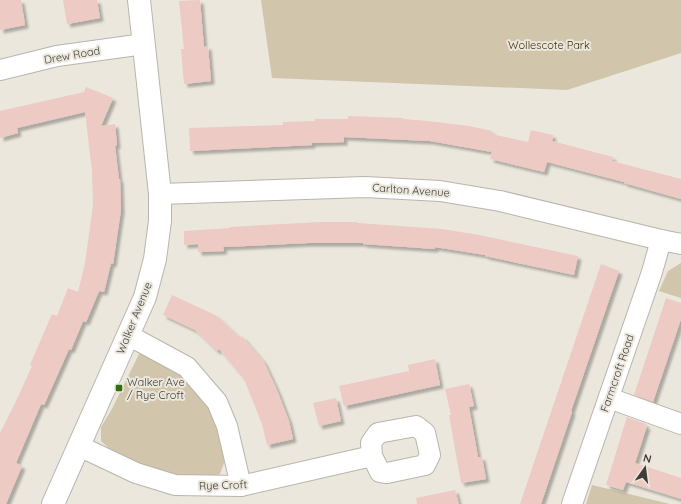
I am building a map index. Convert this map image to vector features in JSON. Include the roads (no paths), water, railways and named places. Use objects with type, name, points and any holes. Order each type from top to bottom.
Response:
[{"type":"street","name":"Walker Avenue","points":[[53,504],[145,297],[155,259],[160,221],[160,194],[139,0]]},
{"type":"street","name":"Drew Road","points":[[0,70],[57,56],[144,44]]},
{"type":"street","name":"Carlton Avenue","points":[[160,194],[365,187],[440,191],[500,201],[681,244]]},
{"type":"street","name":"Farmcroft Road","points":[[572,504],[652,272],[661,240]]},
{"type":"street","points":[[128,335],[187,367],[217,402],[226,426],[241,486]]},
{"type":"street","points":[[609,398],[681,424]]},
{"type":"street","name":"Rye Croft","points":[[79,446],[136,473],[175,485],[241,486],[372,456]]},
{"type":"place","name":"Walker Ave / Rye Croft","points":[[119,388]]},
{"type":"park label","name":"Wollescote Park","points":[[549,45]]}]
